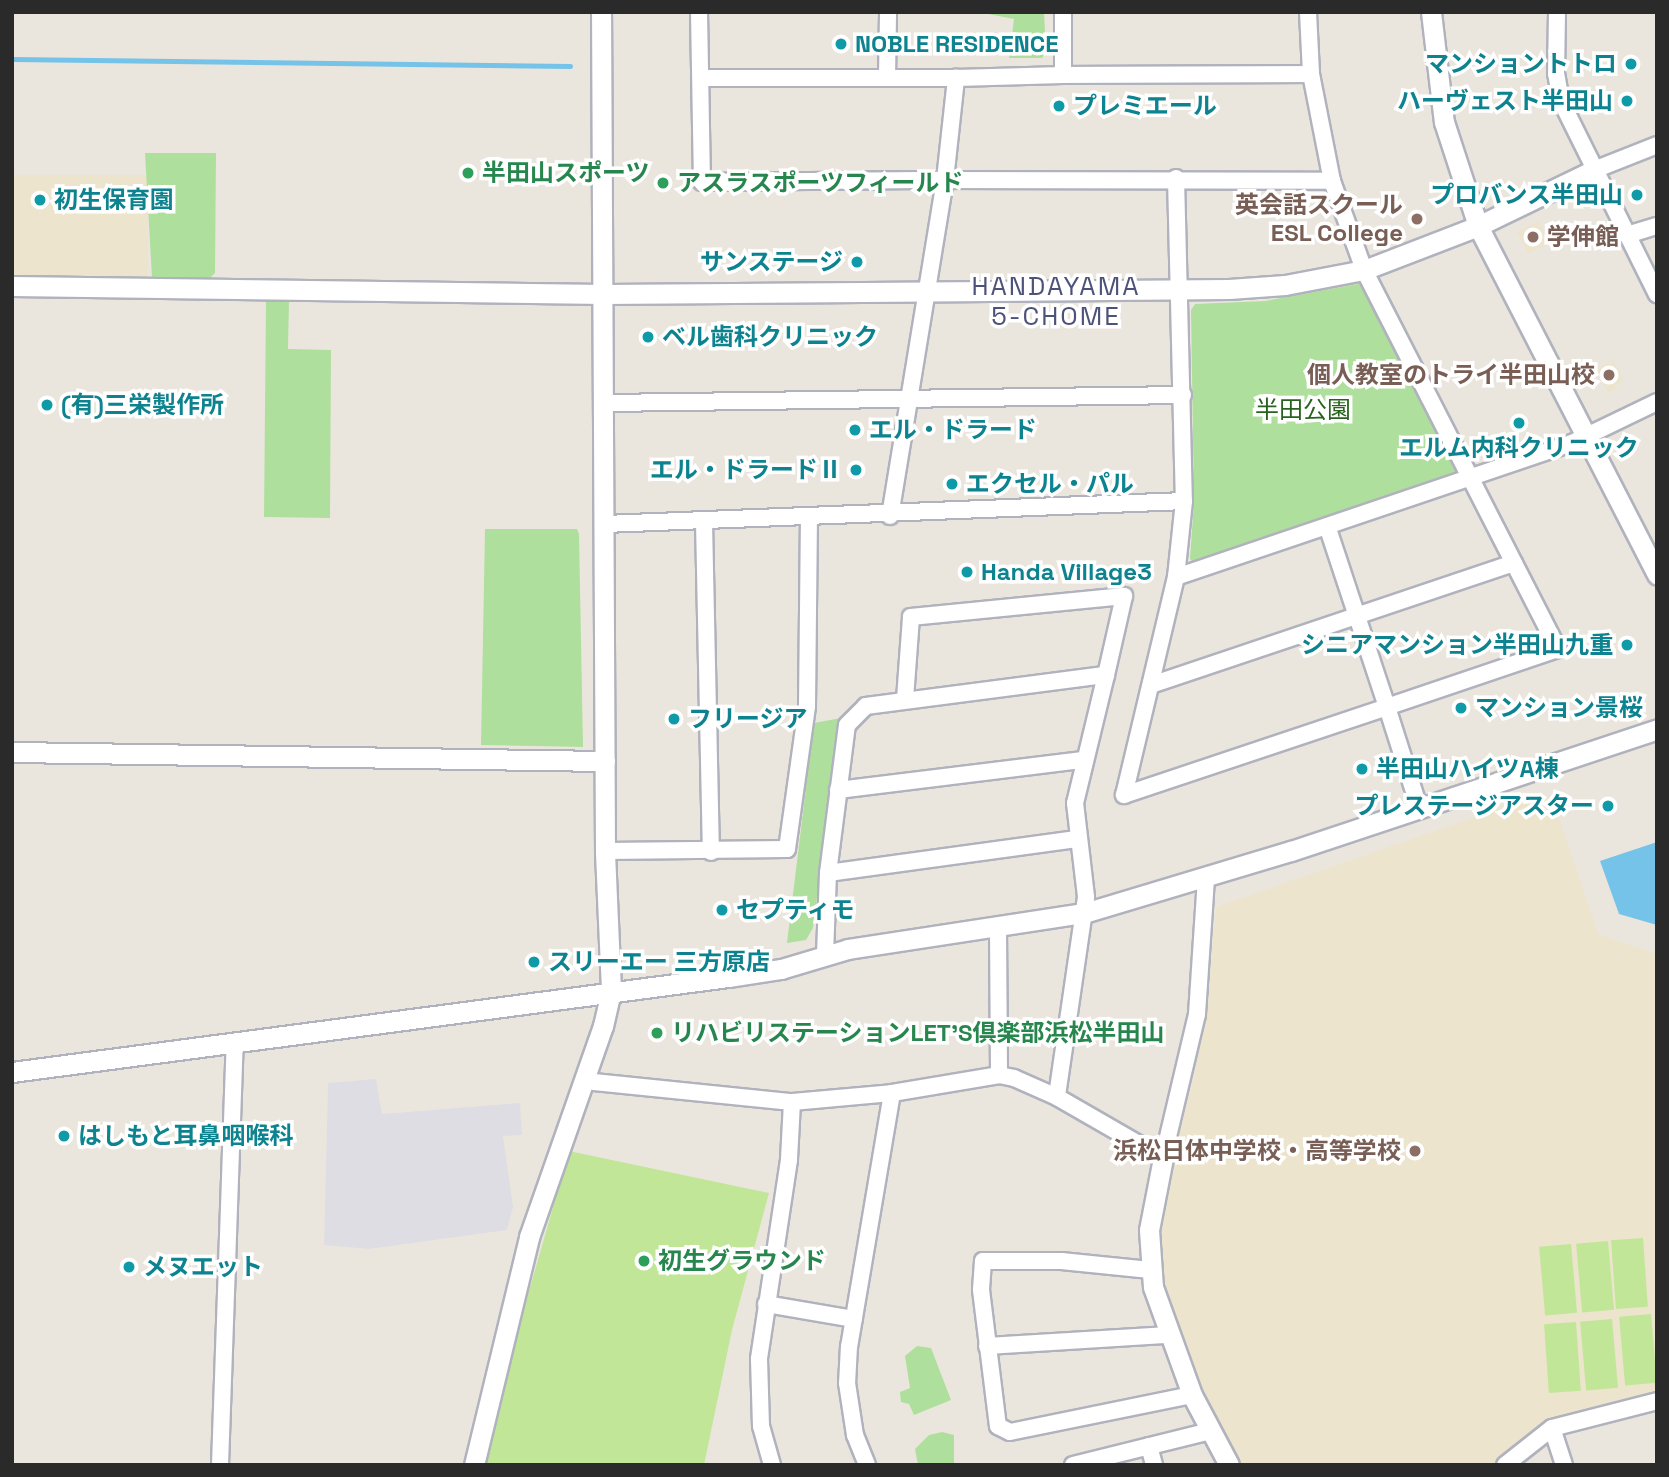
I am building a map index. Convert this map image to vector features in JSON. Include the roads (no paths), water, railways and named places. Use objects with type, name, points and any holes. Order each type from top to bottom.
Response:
[{"type":"street","points":[[474,1465],[529,1237],[584,1081],[611,990],[605,851],[605,403],[601,12]]},
{"type":"street","points":[[699,12],[702,182],[1177,178],[1332,181]]},
{"type":"street","points":[[887,78],[888,12]]},
{"type":"street","points":[[1063,12],[1063,75]]},
{"type":"street","points":[[1177,178],[1184,501],[1176,577],[1124,795],[1558,649],[1473,478],[1364,270],[1332,181],[1311,74],[1308,12]]},
{"type":"street","points":[[1431,12],[1444,122],[1478,226],[1589,436],[1657,575]]},
{"type":"street","points":[[1556,12],[1556,73],[1561,101],[1657,294]]},
{"type":"street","points":[[701,78],[1311,74]]},
{"type":"street","points":[[890,516],[924,291],[945,180],[956,78]]},
{"type":"street","points":[[12,286],[604,294],[1181,289],[1284,285],[1364,270],[1478,226],[1594,170],[1657,145]]},
{"type":"street","points":[[1627,236],[1657,226]]},
{"type":"street","points":[[605,403],[907,402],[1183,395]]},
{"type":"street","points":[[1176,577],[1328,529],[1589,436],[1657,402]]},
{"type":"street","points":[[605,524],[809,520],[1184,501]]},
{"type":"street","points":[[605,851],[711,852],[788,849],[807,706],[809,520]]},
{"type":"street","points":[[704,522],[711,852]]},
{"type":"street","points":[[1328,529],[1419,807]]},
{"type":"street","points":[[1150,685],[1356,619],[1514,563]]},
{"type":"street","points":[[905,699],[911,617],[1124,596],[1083,760],[1075,803],[1075,839],[1086,897],[1057,1097]]},
{"type":"street","points":[[825,955],[828,873],[847,725],[866,706],[1105,676]]},
{"type":"street","points":[[12,1072],[780,969],[825,955],[1084,913],[1206,878],[1657,729]]},
{"type":"street","points":[[12,752],[605,761]]},
{"type":"street","points":[[838,790],[1083,760]]},
{"type":"street","points":[[828,873],[1075,839]]},
{"type":"street","points":[[1206,878],[1197,1014],[1149,1230],[1150,1270],[1169,1335],[1192,1395],[1229,1465]]},
{"type":"street","points":[[998,928],[999,1075]]},
{"type":"street","points":[[220,1465],[235,1043]]},
{"type":"street","points":[[584,1081],[792,1101],[892,1093],[999,1075],[1057,1097],[1163,1158]]},
{"type":"street","points":[[867,1465],[855,1435],[847,1383],[854,1319],[892,1093]]},
{"type":"street","points":[[772,1465],[761,1426],[759,1359],[789,1160],[792,1101]]},
{"type":"street","points":[[1150,1270],[986,1258],[981,1290],[998,1426],[1005,1432],[1192,1395]]},
{"type":"street","points":[[766,1304],[854,1319]]},
{"type":"street","points":[[987,1346],[1169,1335]]},
{"type":"street","points":[[1505,1465],[1552,1428],[1657,1401]]},
{"type":"street","points":[[1552,1428],[1564,1465]]},
{"type":"street","points":[[1079,1464],[1210,1431]]},
{"type":"street","points":[[1149,1446],[1154,1465]]},
{"type":"water","points":[[1657,842],[1657,925],[1619,914],[1600,861]]},
{"type":"waterway","points":[[12,59],[570,66]]},
{"type":"place","name":"NOBLE RESIDENCE","points":[[841,44]]},
{"type":"place","name":"マンショントトロ","points":[[1631,64]]},
{"type":"place","name":"ハーヴェスト半田山","points":[[1627,101]]},
{"type":"place","name":"プレミエール","points":[[1059,106]]},
{"type":"place","name":"半田山スポーツ","points":[[468,173]]},
{"type":"place","name":"アスラスポーツフィールド","points":[[663,183]]},
{"type":"place","name":"プロバンス半田山","points":[[1637,195]]},
{"type":"place","name":"初生保育園","points":[[40,200]]},
{"type":"place","name":"英会話スクール ESL College","points":[[1417,219]]},
{"type":"place","name":"学伸館","points":[[1533,237]]},
{"type":"place","name":"サンステージ","points":[[857,262]]},
{"type":"place","name":"ベル歯科クリニック","points":[[648,337]]},
{"type":"place","name":"個人教室のトライ半田山校","points":[[1609,375]]},
{"type":"place","name":"(有)三栄製作所","points":[[47,405]]},
{"type":"place","name":"エルム内科クリニック","points":[[1519,423]]},
{"type":"place","name":"エル・ドラード","points":[[855,430]]},
{"type":"place","name":"エル・ドラードⅡ","points":[[856,470]]},
{"type":"place","name":"エクセル・パル","points":[[952,484]]},
{"type":"place","name":"Handa Village3","points":[[967,572]]},
{"type":"place","name":"シニアマンション半田山九重","points":[[1627,645]]},
{"type":"place","name":"マンション景桜","points":[[1461,708]]},
{"type":"place","name":"フリージア","points":[[674,719]]},
{"type":"place","name":"半田山ハイツA棟","points":[[1362,769]]},
{"type":"place","name":"プレステージアスター","points":[[1608,806]]},
{"type":"place","name":"セプティモ","points":[[722,910]]},
{"type":"place","name":"スリーエー 三方原店","points":[[534,962]]},
{"type":"place","name":"リハビリステーションLET’S倶楽部浜松半田山","points":[[657,1033]]},
{"type":"place","name":"はしもと耳鼻咽喉科","points":[[64,1136]]},
{"type":"place","name":"浜松日体中学校・高等学校","points":[[1415,1151]]},
{"type":"place","name":"初生グラウンド","points":[[644,1261]]},
{"type":"place","name":"メヌエット","points":[[129,1267]]},
{"type":"district","name":"HANDAYAMA 5-CHOME","points":[[1056,302]]},
{"type":"park label","name":"半田公園","points":[[1303,410]]}]
